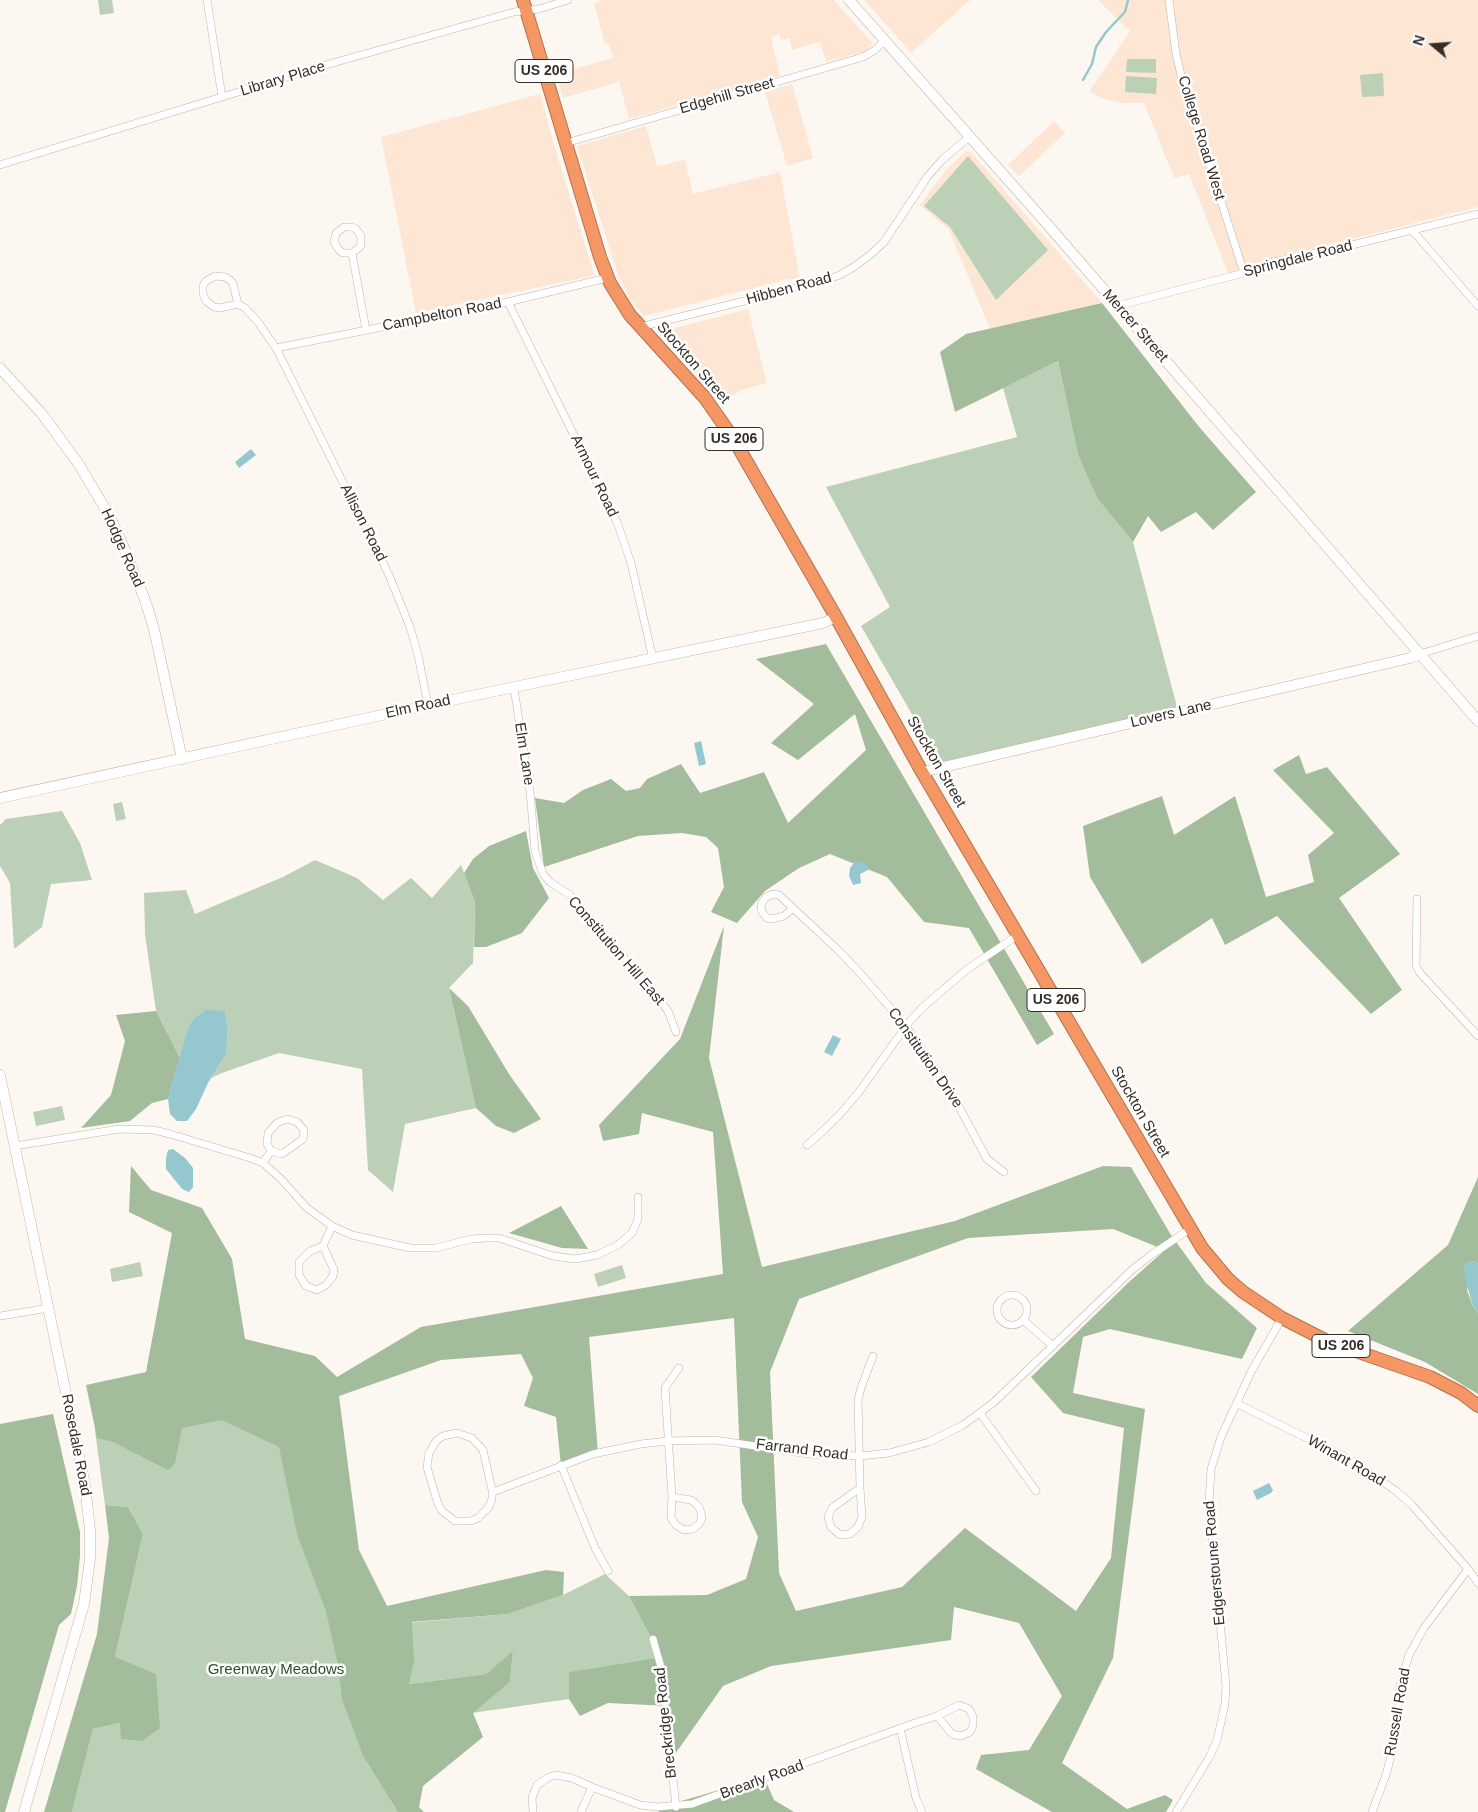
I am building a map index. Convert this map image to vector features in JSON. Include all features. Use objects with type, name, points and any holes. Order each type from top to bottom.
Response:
[{"type":"highway","name":"Stockton Street","points":[[525,5],[607,278],[620,301],[640,327],[705,398],[733,438],[922,772],[1202,1248],[1228,1279],[1243,1292],[1282,1318],[1328,1341],[1430,1377],[1461,1393],[1478,1406]]},
{"type":"street","points":[[207,0],[222,97]]},
{"type":"street","name":"Library Place","points":[[0,165],[379,50],[514,12],[525,5],[539,9],[568,0]]},
{"type":"street","name":"Mercer Street","points":[[849,0],[1478,721]]},
{"type":"street","name":"College Road West","points":[[1169,0],[1175,46],[1182,79],[1244,273]]},
{"type":"street","name":"Edgehill Street","points":[[566,143],[863,57],[875,50],[884,41]]},
{"type":"street","name":"Hibben Road","points":[[640,327],[820,282],[840,275],[870,255],[884,242],[928,176],[942,160],[969,137]]},
{"type":"street","name":"Springdale Road","points":[[1117,306],[1244,273],[1270,263],[1478,214]]},
{"type":"street","points":[[1412,230],[1478,306]]},
{"type":"street","points":[[352,253],[366,330]]},
{"type":"street","points":[[220,276],[230,280],[233,284],[238,304],[220,308],[210,305],[203,294],[203,286],[210,278],[220,276]]},
{"type":"street","name":"Campbelton Road","points":[[276,348],[508,302],[607,278]]},
{"type":"street","name":"Armour Road","points":[[508,302],[617,522],[631,563],[653,659]]},
{"type":"street","name":"Allison Road","points":[[238,304],[245,308],[258,322],[276,348],[389,575],[401,601],[418,655],[428,705]]},
{"type":"street","name":"Hodge Road","points":[[0,368],[42,414],[73,456],[94,489],[122,543],[145,600],[154,629],[182,759]]},
{"type":"street","name":"Elm Road","points":[[0,798],[428,705],[824,623],[836,617]]},
{"type":"street","points":[[1420,654],[1478,636]]},
{"type":"street","name":"Lovers Lane","points":[[922,772],[1410,658],[1420,654]]},
{"type":"street","name":"Elm Lane","points":[[514,688],[533,820]]},
{"type":"street","name":"Constitution Hill East","points":[[533,820],[536,850],[543,874],[550,882],[570,895],[649,986],[668,1011],[676,1032]]},
{"type":"street","name":"Constitution Drive","points":[[792,908],[784,916],[772,920],[767,918],[762,912],[761,904],[766,897],[773,894],[778,895],[792,908],[849,961],[906,1026],[951,1092],[987,1159],[1004,1172]]},
{"type":"street","points":[[1417,899],[1416,966],[1420,973],[1478,1036]]},
{"type":"street","points":[[807,1145],[823,1131],[859,1092],[906,1026],[941,990],[966,970],[1018,935]]},
{"type":"street","name":"Rosedale Road","points":[[0,1075],[86,1485],[90,1530],[90,1559],[84,1604],[24,1812]]},
{"type":"street","points":[[287,1119],[297,1122],[304,1130],[303,1139],[282,1154],[271,1151],[267,1144],[268,1133],[277,1123],[287,1119]]},
{"type":"street","points":[[15,1146],[119,1129],[136,1128],[170,1134],[262,1163],[281,1179],[307,1208],[332,1226],[352,1235],[410,1248],[423,1249],[447,1246],[471,1239],[499,1238],[553,1256],[574,1259],[597,1255],[618,1245],[632,1233],[638,1219],[638,1197]]},
{"type":"street","points":[[262,1163],[271,1151]]},
{"type":"street","points":[[323,1246],[334,1270],[333,1276],[326,1286],[317,1290],[306,1286],[300,1275],[299,1262],[310,1251],[323,1246],[332,1226]]},
{"type":"street","name":"Farrand Road","points":[[492,1492],[561,1466],[617,1448],[668,1441],[715,1440],[809,1454],[860,1456],[889,1453],[929,1442],[962,1425],[980,1413],[1133,1269],[1190,1229]]},
{"type":"street","points":[[1007,1296],[1021,1298],[1026,1311],[1023,1320],[1014,1325],[1004,1323],[998,1316],[997,1306],[999,1302],[1007,1296]]},
{"type":"street","points":[[0,1316],[49,1308]]},
{"type":"street","name":"Edgerstoune Road","points":[[1176,1812],[1210,1756],[1217,1740],[1225,1704],[1226,1686],[1209,1502],[1216,1451],[1251,1372],[1282,1318]]},
{"type":"street","points":[[1023,1320],[1053,1346]]},
{"type":"street","points":[[860,1488],[832,1508],[828,1517],[831,1528],[840,1535],[850,1534],[858,1527],[862,1517],[857,1413],[860,1388],[873,1356]]},
{"type":"street","points":[[672,1497],[691,1500],[700,1509],[702,1518],[693,1529],[684,1530],[676,1525],[672,1518],[665,1388],[679,1368]]},
{"type":"street","name":"Winant Road","points":[[1238,1404],[1353,1461],[1375,1475],[1412,1505],[1478,1583]]},
{"type":"street","points":[[980,1413],[1036,1491]]},
{"type":"street","points":[[458,1433],[472,1438],[478,1443],[484,1455],[492,1492],[489,1507],[478,1518],[463,1522],[448,1517],[438,1504],[427,1467],[429,1453],[436,1441],[443,1436],[458,1433]]},
{"type":"street","points":[[561,1466],[595,1548],[608,1571]]},
{"type":"street","name":"Russell Road","points":[[1372,1812],[1386,1775],[1394,1744],[1400,1685],[1409,1655],[1424,1628],[1468,1569]]},
{"type":"street","name":"Breckridge Road","points":[[653,1639],[661,1667],[676,1807]]},
{"type":"street","points":[[959,1705],[968,1709],[974,1717],[973,1726],[970,1732],[961,1736],[952,1734],[938,1716],[959,1705]]},
{"type":"street","name":"Brearly Road","points":[[533,1812],[533,1792],[537,1785],[549,1777],[564,1776],[640,1804],[676,1807],[692,1804],[900,1728],[938,1716]]},
{"type":"street","points":[[900,1728],[916,1798],[922,1812]]},
{"type":"street","points":[[582,1812],[592,1787]]},
{"type":"shaded area","points":[[603,0],[834,0],[873,44],[864,52],[826,62],[820,42],[792,50],[789,38],[781,40],[779,34],[772,36],[780,76],[629,119],[619,82],[563,98],[556,74],[613,58],[609,43],[605,44],[594,3]]},
{"type":"shaded area","points":[[864,0],[970,0],[911,53]]},
{"type":"shaded area","points":[[1098,0],[1478,0],[1478,207],[1272,259],[1244,273],[1229,276],[1189,174],[1174,178],[1144,103],[1123,103],[1104,99],[1089,92],[1130,31]]},
{"type":"shaded area","points":[[792,84],[813,158],[787,166],[765,92]]},
{"type":"shaded area","points":[[540,94],[594,274],[416,313],[381,137]]},
{"type":"shaded area","points":[[1054,121],[1065,133],[1019,176],[1008,165]]},
{"type":"shaded area","points":[[646,126],[657,166],[685,160],[693,194],[780,172],[800,279],[789,279],[644,316],[631,301],[618,275],[577,146]]},
{"type":"shaded area","points":[[966,151],[971,152],[1102,303],[990,329],[949,230],[920,205],[946,170]]},
{"type":"shaded area","points":[[748,309],[767,383],[741,390],[722,403],[659,332]]},
{"type":"green space","points":[[98,0],[112,0],[114,13],[100,15]]},
{"type":"green space","points":[[1127,59],[1156,59],[1156,73],[1126,72]]},
{"type":"green space","points":[[1383,73],[1384,96],[1362,97],[1360,75]]},
{"type":"green space","points":[[1126,76],[1157,78],[1156,94],[1125,92]]},
{"type":"green space","points":[[968,156],[1048,250],[996,300],[950,227],[924,206]]},
{"type":"green space","points":[[1102,303],[1200,428],[1256,492],[1213,530],[1196,512],[1161,532],[1148,516],[1133,542],[1097,498],[1078,455],[1058,361],[955,412],[940,352],[966,334]]},
{"type":"green space","points":[[1058,361],[1078,455],[1097,498],[1133,542],[1179,714],[943,768],[861,626],[890,607],[826,487],[1017,437],[1003,388]]},
{"type":"green space","points":[[826,644],[1054,1034],[1037,1045],[969,928],[924,922],[887,877],[830,854],[799,868],[765,891],[737,923],[711,912],[724,887],[718,848],[706,837],[682,833],[638,836],[544,867],[535,798],[564,803],[583,790],[611,779],[626,791],[640,788],[647,779],[681,764],[700,793],[764,772],[788,823],[866,750],[855,714],[798,760],[771,743],[814,704],[756,659]]},
{"type":"green space","points":[[1299,755],[1306,774],[1327,767],[1400,854],[1339,898],[1402,990],[1371,1014],[1277,916],[1225,945],[1212,918],[1142,964],[1090,877],[1083,826],[1162,796],[1174,835],[1235,796],[1266,897],[1314,882],[1308,855],[1334,833],[1273,770]]},
{"type":"green space","points":[[122,802],[126,819],[116,821],[113,804]]},
{"type":"green space","points":[[62,811],[80,843],[92,880],[51,884],[42,927],[14,949],[10,883],[0,866],[0,825],[6,819]]},
{"type":"green space","points":[[526,831],[533,868],[549,898],[522,933],[486,947],[474,947],[475,902],[464,873],[473,859],[489,846]]},
{"type":"green space","points":[[315,860],[357,878],[383,900],[411,878],[432,898],[461,865],[475,902],[473,963],[449,988],[476,1108],[405,1124],[393,1192],[368,1170],[362,1069],[279,1053],[211,1078],[226,1054],[228,1028],[225,1011],[188,1028],[180,1058],[156,1011],[145,934],[144,893],[186,890],[195,914],[283,877]]},
{"type":"green space","points":[[724,926],[709,1058],[762,1267],[955,1221],[1103,1166],[1131,1167],[1171,1235],[1206,1283],[1257,1328],[1242,1359],[1110,1329],[1083,1337],[1073,1393],[1145,1409],[1113,1658],[1062,1763],[1127,1809],[1165,1795],[1173,1800],[1166,1812],[1052,1812],[976,1769],[981,1755],[1029,1750],[1062,1696],[1019,1623],[954,1607],[951,1640],[771,1666],[723,1686],[673,1757],[669,1706],[608,1703],[580,1716],[569,1699],[569,1672],[661,1657],[629,1596],[707,1595],[746,1579],[758,1537],[742,1502],[734,1318],[589,1337],[598,1454],[561,1466],[556,1417],[524,1406],[533,1378],[521,1354],[441,1360],[339,1396],[359,1550],[387,1606],[546,1570],[564,1572],[563,1595],[508,1614],[412,1622],[414,1661],[409,1684],[486,1674],[513,1651],[510,1682],[473,1713],[483,1737],[423,1786],[419,1807],[424,1812],[398,1812],[364,1758],[342,1699],[338,1665],[326,1611],[297,1534],[279,1447],[222,1420],[182,1428],[175,1463],[168,1470],[113,1442],[97,1438],[86,1385],[146,1372],[172,1233],[129,1212],[131,1166],[151,1190],[202,1208],[232,1259],[245,1339],[315,1356],[337,1377],[421,1327],[723,1274],[713,1132],[642,1113],[639,1134],[603,1141],[599,1125],[680,1039]],"holes":[[[1113,1229],[1165,1250],[1129,1282],[1031,1377],[1063,1413],[1124,1428],[1111,1558],[1076,1611],[965,1528],[902,1587],[796,1611],[779,1573],[770,1372],[799,1299],[968,1238]]]},
{"type":"green space","points":[[449,988],[468,1006],[509,1074],[541,1119],[514,1133],[496,1126],[476,1108]]},
{"type":"green space","points":[[156,1011],[180,1058],[168,1099],[152,1103],[130,1121],[81,1128],[111,1095],[125,1041],[116,1015]]},
{"type":"green space","points":[[62,1106],[65,1120],[36,1126],[33,1112]]},
{"type":"green space","points":[[1478,1177],[1478,1264],[1473,1261],[1467,1290],[1473,1307],[1478,1313],[1478,1394],[1425,1362],[1348,1331],[1448,1245]]},
{"type":"green space","points":[[561,1206],[588,1249],[562,1248],[509,1233]]},
{"type":"green space","points":[[140,1262],[143,1276],[112,1282],[110,1269]]},
{"type":"green space","points":[[622,1265],[626,1278],[598,1287],[594,1274]]},
{"type":"green space","name":"Greenway Meadows","points":[[289,1388],[305,1514],[396,1624],[508,1614],[563,1595],[605,1574],[629,1596],[661,1657],[570,1672],[569,1699],[472,1713],[510,1682],[513,1652],[486,1674],[409,1684],[364,1758],[398,1812],[72,1812],[93,1729],[120,1723],[115,1657],[143,1534],[128,1507],[105,1505],[95,1431]]},
{"type":"green space","points":[[53,1414],[80,1532],[77,1586],[71,1614],[59,1625],[5,1812],[0,1812],[0,1424]]},
{"type":"green space","points":[[105,1505],[128,1507],[143,1534],[115,1657],[156,1674],[160,1728],[142,1741],[121,1739],[120,1723],[93,1729],[72,1812],[44,1812],[97,1634],[109,1538]]},
{"type":"green space","points":[[764,1777],[774,1800],[794,1812],[658,1812],[664,1806]]},
{"type":"water","points":[[251,449],[256,455],[239,468],[235,462]]},
{"type":"water","points":[[701,741],[706,764],[699,766],[694,743]]},
{"type":"water","points":[[860,861],[868,866],[868,870],[860,874],[861,883],[853,885],[849,876],[850,868],[854,863]]},
{"type":"water","points":[[206,1010],[225,1011],[228,1028],[226,1054],[208,1083],[196,1109],[187,1121],[177,1121],[170,1114],[168,1099],[188,1028],[195,1018]]},
{"type":"water","points":[[833,1035],[841,1039],[832,1056],[824,1052]]},
{"type":"water","points":[[173,1149],[185,1158],[193,1168],[193,1187],[189,1192],[182,1189],[166,1169],[168,1150]]},
{"type":"water","points":[[1468,1261],[1478,1264],[1478,1313],[1473,1307],[1463,1270],[1464,1265]]},
{"type":"water","points":[[1269,1483],[1273,1490],[1271,1493],[1257,1500],[1253,1491]]},
{"type":"waterway","points":[[1083,80],[1092,64],[1096,47],[1106,32],[1125,12],[1128,0]]}]
